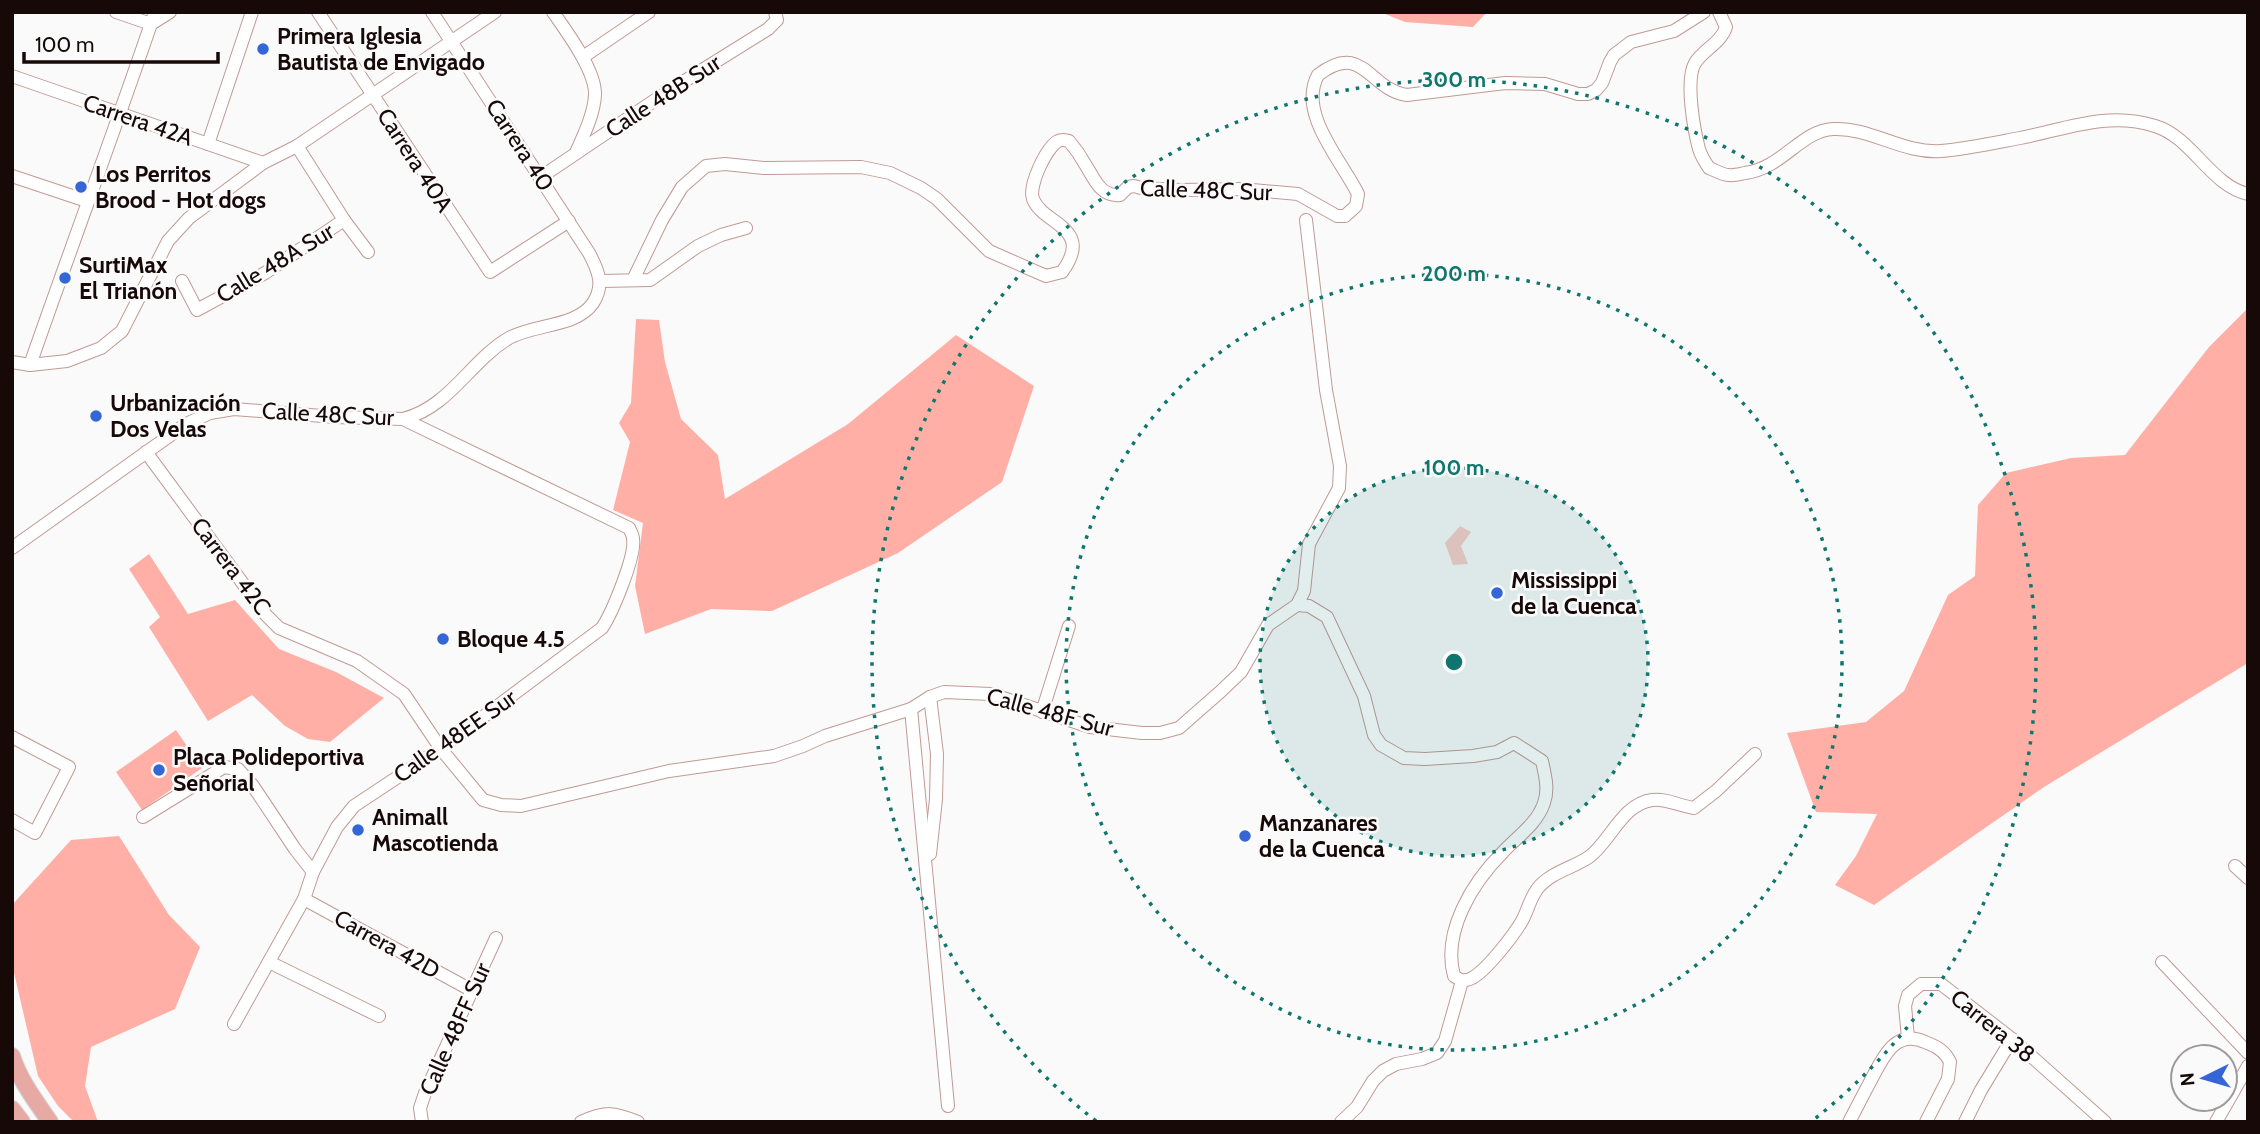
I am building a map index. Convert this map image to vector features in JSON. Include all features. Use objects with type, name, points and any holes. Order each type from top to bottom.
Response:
[{"type":"main road","points":[[12,1056],[28,1092],[50,1122]]},
{"type":"main road","points":[[12,1109],[22,1122]]},
{"type":"street","points":[[116,12],[153,18],[170,12]]},
{"type":"street","points":[[208,144],[252,12]]},
{"type":"street","name":"Carrera 40A","points":[[318,12],[490,272],[569,221]]},
{"type":"street","name":"Carrera 40","points":[[432,12],[569,221],[589,253],[601,281]]},
{"type":"street","points":[[12,362],[30,365],[67,361],[101,348],[122,331],[168,241],[188,218],[263,163],[297,146],[453,43],[495,12]]},
{"type":"street","points":[[553,12],[583,57],[595,94],[588,124],[576,153]]},
{"type":"street","points":[[583,57],[649,12]]},
{"type":"street","name":"Calle 48B Sur","points":[[541,177],[667,92],[768,29],[777,20],[775,12]]},
{"type":"street","name":"Calle 48C Sur","points":[[633,279],[662,220],[682,187],[698,171],[716,164],[764,169],[861,167],[890,173],[921,187],[937,199],[989,251],[1046,276],[1062,272],[1072,259],[1072,244],[1064,227],[1036,205],[1031,196],[1032,184],[1041,164],[1057,142],[1062,140],[1069,141],[1076,150],[1097,186],[1113,196],[1120,195],[1128,187],[1134,186],[1288,192],[1314,202],[1329,213],[1345,216],[1356,206],[1358,194],[1316,118],[1311,101],[1318,75],[1331,66],[1338,63],[1360,65],[1385,86],[1399,94],[1407,95],[1505,83],[1545,84],[1578,94],[1588,94],[1602,83],[1610,62],[1622,48],[1631,42],[1674,31],[1704,12]]},
{"type":"street","points":[[1719,12],[1726,27],[1724,35],[1702,55],[1691,72],[1692,104],[1699,151],[1709,168],[1729,175],[1755,172],[1777,162],[1819,132],[1840,129],[1856,131],[1924,152],[2020,138],[2083,122],[2123,119],[2158,126],[2180,140],[2217,176],[2239,192],[2248,194]]},
{"type":"street","points":[[30,365],[153,18]]},
{"type":"street","name":"Carrera 42A","points":[[12,76],[263,163]]},
{"type":"street","points":[[297,146],[368,252]]},
{"type":"street","points":[[12,176],[87,201]]},
{"type":"street","name":"Calle 48A Sur","points":[[182,281],[197,310],[265,273],[345,220]]},
{"type":"street","points":[[1306,220],[1326,390],[1340,467],[1339,488],[1309,544],[1304,591],[1297,605],[1309,606],[1327,617],[1364,696],[1374,735],[1381,745],[1404,758],[1451,759],[1497,752],[1514,743],[1542,761],[1547,782],[1544,803],[1533,824],[1501,853],[1474,889],[1460,915],[1450,962],[1454,976],[1462,981],[1472,978],[1506,945],[1539,887],[1552,876],[1591,855],[1635,807],[1650,800],[1668,800],[1679,806],[1693,808],[1716,791],[1755,754]]},
{"type":"street","points":[[601,281],[650,280],[698,246],[721,234],[746,228]]},
{"type":"street","name":"Calle 48C Sur","points":[[12,548],[186,424],[210,413],[234,409],[403,419],[423,412],[442,400],[500,344],[512,337],[580,315],[594,302],[601,281]]},
{"type":"street","name":"Calle 48EE Sur","points":[[234,1024],[304,899],[313,872],[337,827],[354,806],[441,749],[602,628],[609,617],[632,554],[634,540],[629,528],[403,419]]},
{"type":"street","name":"Carrera 42C","points":[[146,452],[266,615],[279,628],[356,661],[404,694],[441,749],[483,800]]},
{"type":"street","name":"Calle 48F Sur","points":[[483,800],[501,805],[521,806],[669,771],[774,756],[825,736],[911,709],[944,692],[991,694],[1090,727],[1160,733],[1179,728],[1241,672],[1268,625],[1297,605]]},
{"type":"street","points":[[1042,712],[1069,626]]},
{"type":"street","points":[[927,886],[937,754],[930,697]]},
{"type":"street","points":[[911,709],[948,1106]]},
{"type":"street","points":[[12,737],[69,767],[35,833],[12,820]]},
{"type":"street","points":[[143,817],[224,766],[239,769],[313,872]]},
{"type":"street","points":[[2235,866],[2248,878]]},
{"type":"street","name":"Carrera 42D","points":[[304,899],[471,990]]},
{"type":"street","name":"Calle 48FF Sur","points":[[422,1122],[420,1108],[425,1093],[496,938]]},
{"type":"street","points":[[269,962],[379,1016]]},
{"type":"street","points":[[2162,962],[2248,1053]]},
{"type":"street","points":[[1341,1122],[1357,1107],[1373,1081],[1383,1071],[1396,1064],[1437,1053],[1446,1041],[1462,981]]},
{"type":"street","name":"Carrera 38","points":[[1908,1038],[1906,1000],[1912,990],[1927,983],[1941,984],[2012,1039],[2105,1122]]},
{"type":"street","points":[[1849,1122],[1885,1053],[1908,1038],[1917,1038],[1938,1048],[1950,1062],[1948,1079],[1926,1122]]},
{"type":"street","points":[[1965,1122],[2012,1039]]},
{"type":"street","points":[[2216,1122],[2248,1066]]},
{"type":"street","points":[[581,1122],[594,1116],[616,1114],[638,1122]]},
{"type":"shaded area","points":[[1380,12],[1487,12],[1473,27],[1405,22]]},
{"type":"shaded area","points":[[2248,308],[2248,663],[2044,787],[1874,905],[1835,885],[1856,856],[1877,814],[1816,812],[1787,733],[1866,722],[1904,691],[1948,595],[1975,576],[1978,505],[2006,473],[2071,458],[2125,455],[2209,347]]},
{"type":"shaded area","points":[[636,319],[659,320],[665,362],[681,419],[718,455],[725,499],[848,424],[956,335],[1034,386],[1002,482],[898,553],[772,611],[711,609],[645,634],[635,586],[643,523],[613,510],[630,442],[619,423],[631,403]]},
{"type":"shaded area","points":[[1460,526],[1471,532],[1461,546],[1468,564],[1453,565],[1445,543]]},
{"type":"shaded area","points":[[149,554],[188,614],[235,600],[279,649],[336,672],[384,698],[330,742],[308,739],[285,726],[252,695],[208,721],[149,627],[160,617],[129,569]]},
{"type":"shaded area","name":"Placa Polideportiva Señorial","points":[[176,730],[202,768],[142,810],[116,772]]},
{"type":"shaded area","points":[[119,836],[169,915],[200,947],[175,1009],[91,1047],[85,1086],[98,1122],[74,1122],[58,1106],[38,1076],[12,964],[12,905],[71,840]]},
{"type":"place","name":"Primera Iglesia Bautista de Envigado","points":[[263,49]]},
{"type":"place","name":"Los Perritos Brood - Hot dogs","points":[[81,187]]},
{"type":"place","name":"SurtiMax El Trianón","points":[[65,278]]},
{"type":"place","name":"Urbanización Dos Velas","points":[[96,416]]},
{"type":"place","name":"Mississippi de la Cuenca","points":[[1497,593]]},
{"type":"place","name":"Bloque 4.5","points":[[443,639]]},
{"type":"place","name":"Placa Polideportiva Señorial","points":[[159,770]]},
{"type":"place","name":"Animall Mascotienda","points":[[358,830]]},
{"type":"place","name":"Manzanares de la Cuenca","points":[[1245,836]]}]
